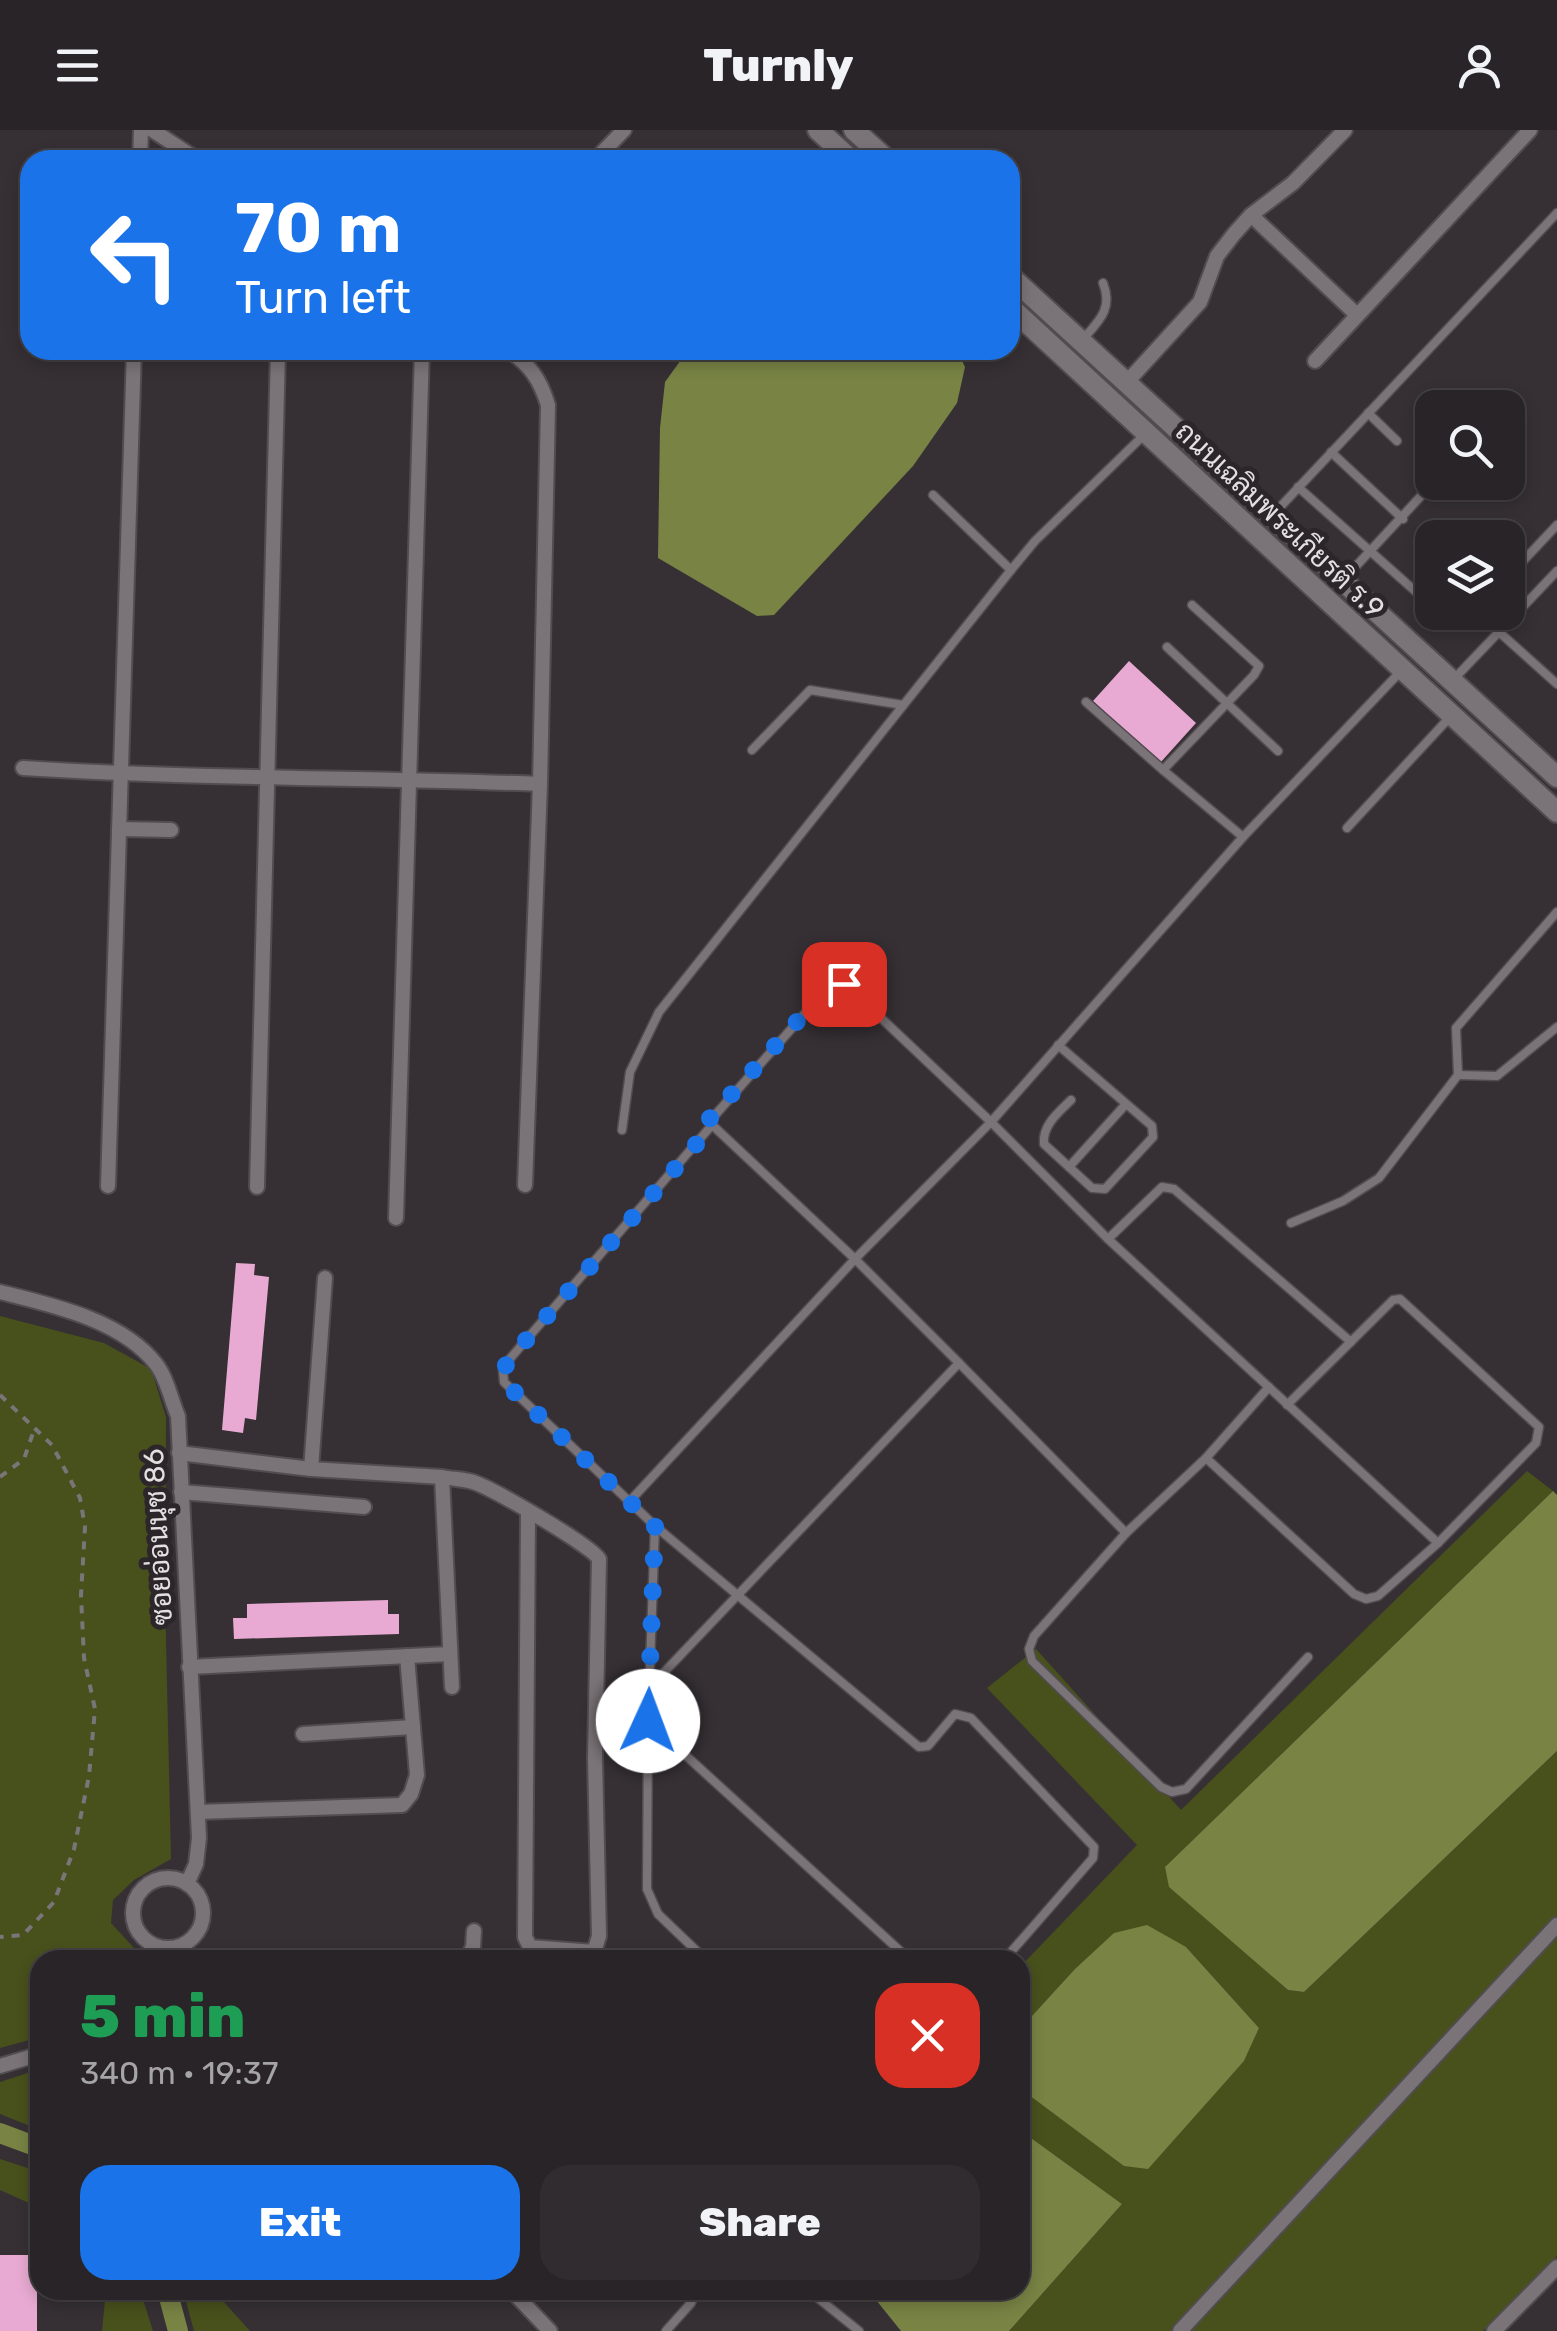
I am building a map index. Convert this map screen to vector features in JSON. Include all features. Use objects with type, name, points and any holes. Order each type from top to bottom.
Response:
[{"type":"main road","points":[[818,130],[840,150]]},
{"type":"main road","points":[[854,130],[875,150]]},
{"type":"main road","name":"ถนนเฉลิมพระเกียรติ ร.9","points":[[1020,285],[1557,777]]},
{"type":"main road","name":"ถนนเฉลิมพระเกียรติ ร.9","points":[[1020,316],[1557,812]]},
{"type":"street","points":[[152,130],[183,150]]},
{"type":"street","points":[[605,150],[624,130]]},
{"type":"street","points":[[1126,382],[1200,302],[1217,256],[1252,216],[1345,130]]},
{"type":"street","points":[[1315,360],[1530,130]]},
{"type":"street","points":[[1252,216],[1356,314]]},
{"type":"street","points":[[108,1186],[134,360]]},
{"type":"street","points":[[257,1188],[278,360]]},
{"type":"street","points":[[396,1218],[422,360]]},
{"type":"street","points":[[523,360],[541,384],[548,405],[540,784],[525,1185]]},
{"type":"street","points":[[22,768],[540,784]]},
{"type":"street","points":[[119,829],[171,830]]},
{"type":"street","points":[[312,1469],[325,1278]]},
{"type":"street","name":"ซอยอ่อนนุช 86","points":[[0,1292],[91,1320],[138,1345],[159,1367],[178,1416],[198,1812],[196,1864],[188,1884]]},
{"type":"street","points":[[179,1453],[474,1482],[592,1549],[599,1559],[595,1758],[599,1936],[595,1950]]},
{"type":"street","points":[[442,1477],[452,1687]]},
{"type":"street","points":[[181,1492],[364,1508]]},
{"type":"street","points":[[528,1513],[525,1936],[530,1947],[542,1950]]},
{"type":"street","points":[[190,1667],[449,1654]]},
{"type":"street","points":[[198,1812],[402,1805],[411,1794],[417,1775],[407,1656]]},
{"type":"street","points":[[303,1734],[413,1727]]},
{"type":"street","name":"ซอยอ่อนนุช 86","points":[[170,1950],[146,1940],[134,1920],[134,1909],[144,1888],[165,1878],[188,1884],[196,1892],[203,1913],[196,1934],[183,1950]]},
{"type":"street","points":[[1180,2331],[1557,1925]]},
{"type":"street","points":[[472,1950],[474,1931]]},
{"type":"street","points":[[0,2066],[30,2057]]},
{"type":"street","points":[[1494,2331],[1557,2267]]},
{"type":"street","points":[[521,2300],[550,2331]]},
{"type":"lane","points":[[1282,505],[1557,212]]},
{"type":"lane","points":[[1081,341],[1104,316],[1108,304],[1103,283]]},
{"type":"lane","points":[[1368,413],[1397,441]]},
{"type":"lane","points":[[622,1130],[630,1072],[659,1012],[1011,570],[1146,433]]},
{"type":"lane","points":[[1331,452],[1403,519]]},
{"type":"lane","points":[[1298,487],[1415,590]]},
{"type":"lane","points":[[934,495],[1011,570]]},
{"type":"lane","points":[[1342,582],[1419,500]]},
{"type":"lane","points":[[1525,559],[1557,525]]},
{"type":"lane","points":[[1451,682],[1557,571]]},
{"type":"lane","points":[[1163,770],[1259,666],[1192,605]]},
{"type":"lane","points":[[1499,632],[1557,684]]},
{"type":"lane","points":[[1167,647],[1278,751]]},
{"type":"lane","points":[[628,1503],[855,1259],[991,1122],[1243,837],[1402,670]]},
{"type":"lane","points":[[752,750],[810,690],[903,706]]},
{"type":"lane","points":[[1086,702],[1243,837]]},
{"type":"lane","points":[[1348,828],[1450,716]]},
{"type":"lane","points":[[1290,1223],[1343,1200],[1379,1178],[1458,1075],[1456,1028],[1557,912]]},
{"type":"lane","points":[[1126,1534],[855,1259],[712,1126],[710,1118],[831,984],[844,984],[991,1122],[1108,1240],[1438,1543]]},
{"type":"lane","points":[[1458,1075],[1497,1076],[1557,1027]]},
{"type":"lane","points":[[1058,1045],[1152,1126],[1153,1137],[1104,1189],[1092,1188],[1044,1144],[1048,1124],[1072,1100]]},
{"type":"lane","points":[[1069,1167],[1126,1104]]},
{"type":"lane","points":[[712,1126],[508,1361],[503,1371],[504,1382],[628,1503],[919,1747],[928,1746],[955,1714],[971,1718],[1094,1847],[1093,1858],[1013,1950]]},
{"type":"lane","points":[[1108,1240],[1162,1187],[1174,1189],[1351,1342]]},
{"type":"lane","points":[[1206,1458],[1354,1594],[1366,1599],[1378,1596],[1438,1543],[1536,1443],[1539,1428],[1406,1301],[1394,1300],[1286,1406]]},
{"type":"lane","points":[[650,1687],[959,1364]]},
{"type":"lane","points":[[1269,1387],[1206,1458],[1126,1534],[1034,1636],[1028,1648],[1032,1661],[1160,1787],[1172,1792],[1186,1790],[1308,1656]]},
{"type":"lane","points":[[655,1526],[648,1721],[648,1889],[658,1914],[696,1950]]},
{"type":"lane","points":[[648,1721],[899,1950]]},
{"type":"lane","points":[[666,2331],[692,2300]]},
{"type":"lane","points":[[820,2300],[859,2331]]},
{"type":"path","points":[[0,1395],[52,1446],[80,1498],[85,1527],[81,1595],[84,1658],[95,1709],[88,1776],[74,1848],[54,1902],[23,1936],[0,1937]]},
{"type":"path","points":[[0,1477],[24,1459],[35,1428]]},
{"type":"shaded area","points":[[681,360],[962,360],[965,367],[957,403],[913,466],[774,615],[757,616],[658,558],[660,428],[665,382]]},
{"type":"shaded area","points":[[0,1316],[104,1343],[151,1369],[166,1417],[165,1596],[171,1859],[134,1880],[113,1900],[111,1923],[136,1950],[30,1950],[30,2040],[0,2048]]},
{"type":"shaded area","points":[[1527,1471],[1553,1491],[1165,1867],[1170,1887],[1288,1990],[1304,1992],[1557,1751],[1557,2256],[1483,2331],[1009,2331],[1122,2204],[1030,2137],[1030,2092],[1210,2097],[1244,2061],[1259,2028],[1186,1947],[1074,1970],[1030,2018],[1030,1957],[1137,1845],[987,1688],[1036,1649],[1181,1810]]},
{"type":"shaded area","points":[[1553,1491],[1557,1495],[1557,1751],[1304,1992],[1288,1990],[1169,1887],[1165,1867]]},
{"type":"shaded area","points":[[1147,1925],[1186,1947],[1259,2028],[1244,2061],[1148,2169],[1124,2166],[1030,2096],[1030,2018],[1114,1933]]},
{"type":"shaded area","points":[[30,2072],[30,2126],[0,2114],[0,2082]]},
{"type":"shaded area","points":[[1030,2137],[1122,2204],[1009,2331],[901,2331],[876,2300],[1030,2300]]},
{"type":"shaded area","points":[[0,2159],[30,2169],[30,2204],[0,2190]]},
{"type":"shaded area","points":[[105,2300],[143,2300],[153,2331],[102,2331]]},
{"type":"shaded area","points":[[186,2300],[222,2300],[250,2331],[194,2331]]},
{"type":"building","points":[[1129,661],[1196,723],[1160,763],[1093,701]]},
{"type":"building","points":[[236,1263],[255,1264],[254,1275],[269,1277],[256,1420],[245,1418],[243,1433],[222,1430]]},
{"type":"building","points":[[388,1600],[388,1614],[399,1614],[399,1634],[234,1639],[233,1618],[247,1618],[247,1604]]},
{"type":"building","points":[[0,2255],[30,2255],[30,2300],[37,2300],[37,2331],[0,2331]]},
{"type":"waterway","points":[[0,2133],[30,2144]]},
{"type":"waterway","points":[[170,2300],[178,2331]]},
{"type":"route","points":[[648,1721],[655,1526],[504,1382],[503,1371],[712,1126],[710,1118],[831,984],[844,984]]}]
